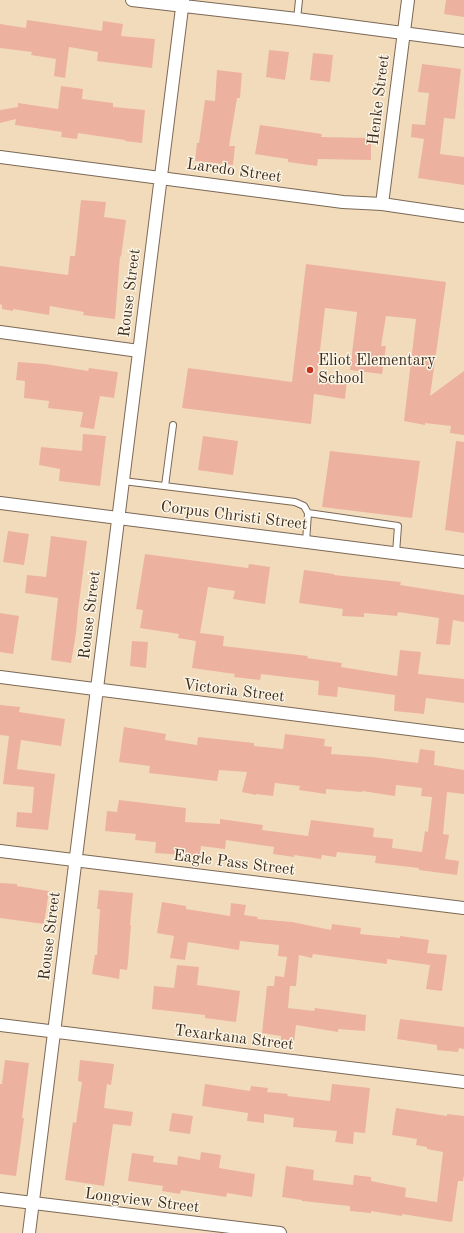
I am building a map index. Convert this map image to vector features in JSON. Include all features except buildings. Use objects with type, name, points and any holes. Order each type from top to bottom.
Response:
[{"type":"street","points":[[132,0],[183,3],[464,41]]},
{"type":"street","name":"Henke Street","points":[[382,204],[408,0]]},
{"type":"street","name":"Rouse Street","points":[[29,1233],[183,3]]},
{"type":"street","name":"Laredo Street","points":[[0,157],[343,202],[382,204],[464,216]]},
{"type":"street","points":[[0,332],[139,351]]},
{"type":"street","name":"Corpus Christi Street","points":[[0,503],[464,562]]},
{"type":"street","name":"Victoria Street","points":[[0,678],[464,736]]},
{"type":"street","name":"Eagle Pass Street","points":[[0,851],[464,908]]},
{"type":"street","name":"Texarkana Street","points":[[0,1025],[464,1082]]},
{"type":"street","name":"Longview Street","points":[[0,1199],[280,1233]]},
{"type":"lane","points":[[297,19],[299,0]]},
{"type":"lane","points":[[165,486],[173,425]]},
{"type":"lane","points":[[123,481],[295,502],[304,506],[308,513],[306,542]]},
{"type":"lane","points":[[308,513],[398,526],[396,553]]},
{"type":"place","name":"Eliot Elementary School","points":[[310,370]]}]
